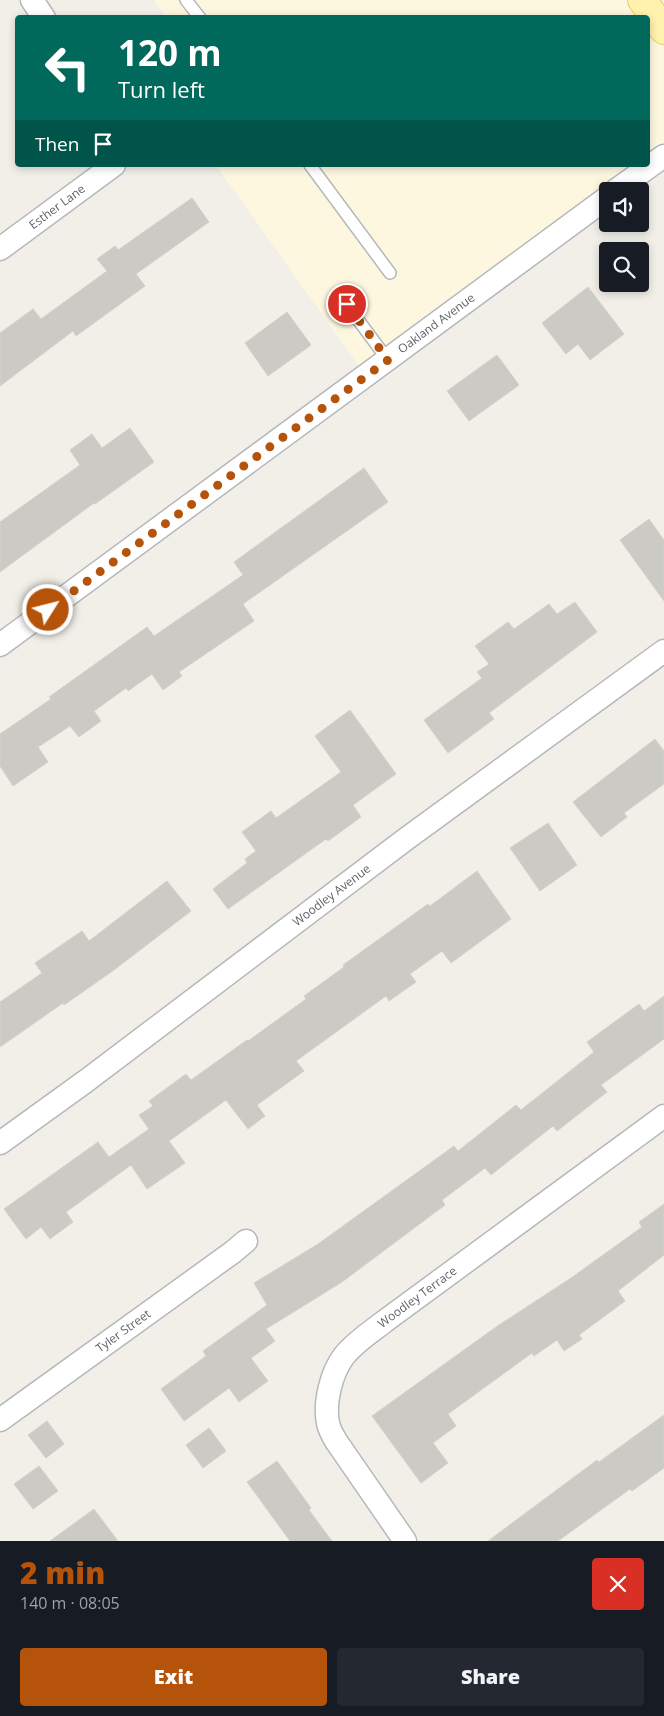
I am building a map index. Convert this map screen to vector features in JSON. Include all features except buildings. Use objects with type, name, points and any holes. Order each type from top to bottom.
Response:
[{"type":"main road","points":[[642,0],[664,30]]},
{"type":"street","points":[[32,0],[42,15]]},
{"type":"street","points":[[650,166],[664,156]]},
{"type":"street","name":"Esther Lane","points":[[0,249],[111,167]]},
{"type":"street","points":[[628,182],[649,167]]},
{"type":"street","name":"Oakland Avenue","points":[[0,644],[599,204]]},
{"type":"street","name":"Woodley Avenue","points":[[0,1142],[94,1075],[406,839],[664,651]]},
{"type":"street","name":"Woodley Terrace","points":[[405,1541],[336,1441],[328,1424],[327,1406],[329,1392],[343,1357],[359,1341],[385,1321],[664,1116]]},
{"type":"street","name":"Tyler Street","points":[[0,1420],[246,1241]]},
{"type":"lane","points":[[186,0],[198,15]]},
{"type":"lane","points":[[311,167],[390,273]]},
{"type":"lane","points":[[347,304],[388,360]]},
{"type":"shaded area","points":[[154,0],[642,0],[664,30],[664,156],[650,166],[650,15],[165,15]]},
{"type":"shaded area","points":[[217,167],[649,167],[629,182],[599,182],[599,204],[366,376]]},
{"type":"route","points":[[48,610],[388,360],[347,304]]}]
